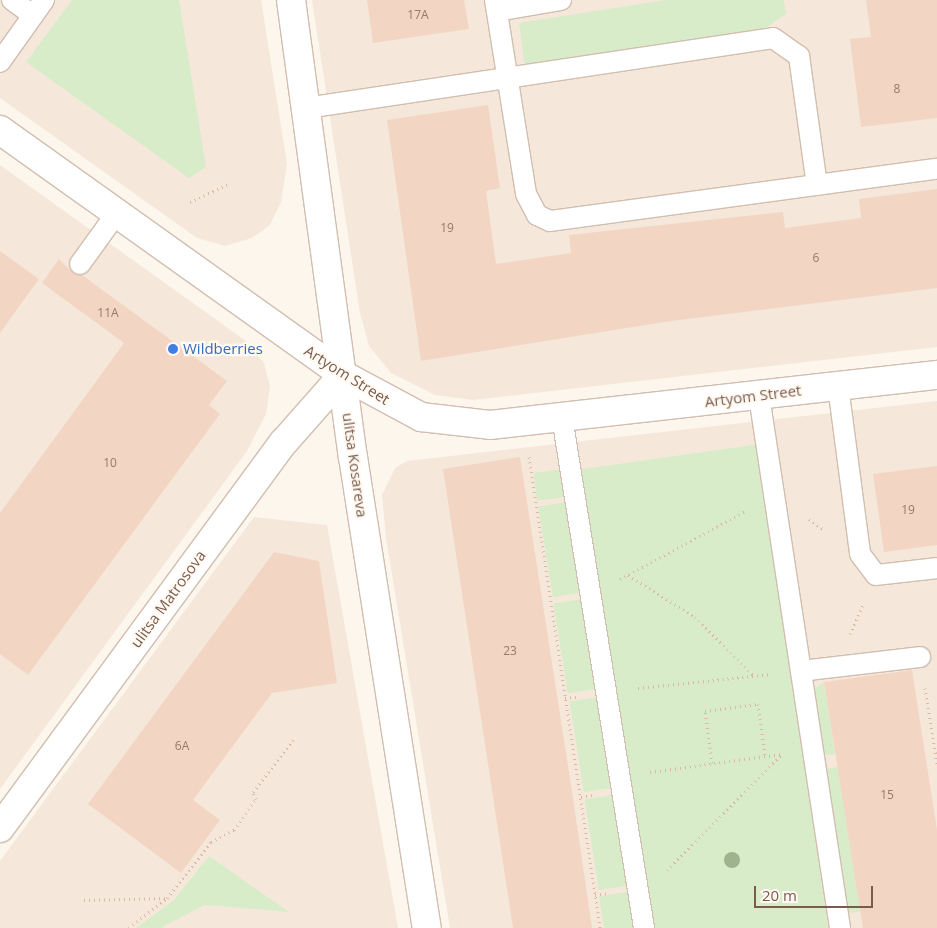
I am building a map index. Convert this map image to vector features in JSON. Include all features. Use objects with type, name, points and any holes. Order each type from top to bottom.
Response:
[{"type":"street","name":"ulitsa Kosareva","points":[[291,0],[343,375],[427,928]]},
{"type":"street","name":"Artyom Street","points":[[0,130],[343,375],[421,417],[453,423],[490,425],[759,396],[937,374]]},
{"type":"street","name":"ulitsa Matrosova","points":[[0,828],[284,442],[343,375]]},
{"type":"lane","points":[[0,62],[39,8],[12,0]]},
{"type":"lane","points":[[550,1],[496,6],[526,194],[537,215],[550,221],[937,169]]},
{"type":"lane","points":[[306,108],[508,81],[773,38],[799,56],[817,185]]},
{"type":"lane","points":[[80,264],[116,214]]},
{"type":"lane","points":[[838,386],[860,554],[876,575],[937,568]]},
{"type":"lane","points":[[759,396],[840,928]]},
{"type":"lane","points":[[562,417],[644,928]]},
{"type":"lane","points":[[801,671],[920,657]]},
{"type":"path","points":[[190,202],[228,184]]},
{"type":"path","points":[[528,452],[600,928]]},
{"type":"path","points":[[590,594],[774,495],[860,554]]},
{"type":"path","points":[[628,575],[695,617],[753,676]]},
{"type":"path","points":[[920,657],[937,764]]},
{"type":"path","points":[[606,692],[801,671]]},
{"type":"path","points":[[712,763],[705,711],[758,704],[765,755]]},
{"type":"path","points":[[640,900],[782,754],[810,731]]},
{"type":"path","points":[[129,928],[167,898],[211,842],[234,830],[256,799],[253,792],[292,740]]},
{"type":"path","points":[[619,776],[782,754]]},
{"type":"path","points":[[84,900],[167,898]]},
{"type":"shaded area","points":[[0,0],[261,0],[287,164],[281,202],[270,225],[252,238],[225,246],[197,238],[0,98]]},
{"type":"shaded area","points":[[312,0],[937,0],[937,347],[473,400],[435,395],[391,373],[369,346],[360,313]]},
{"type":"shaded area","points":[[0,165],[246,341],[264,363],[270,386],[266,414],[247,451],[0,789]]},
{"type":"shaded area","points":[[937,401],[937,928],[450,928],[386,538],[382,495],[395,468],[407,461]]},
{"type":"shaded area","points":[[254,517],[327,525],[398,928],[0,928],[0,861]]},
{"type":"green space","points":[[72,0],[179,0],[206,167],[189,178],[26,62]]},
{"type":"green space","points":[[665,0],[784,0],[786,14],[758,33],[525,67],[519,23]]},
{"type":"green space","points":[[760,444],[828,928],[640,928],[576,470]]},
{"type":"green space","points":[[569,468],[573,496],[537,501],[533,473]]},
{"type":"green space","points":[[573,501],[587,592],[553,597],[538,506]]},
{"type":"green space","points":[[588,598],[602,688],[568,693],[553,603]]},
{"type":"green space","points":[[824,682],[835,754],[819,756],[810,692]]},
{"type":"green space","points":[[604,696],[618,787],[584,792],[569,701]]},
{"type":"green space","points":[[838,767],[861,911],[845,914],[822,770]]},
{"type":"green space","points":[[619,794],[633,885],[599,890],[584,799]]},
{"type":"green space","points":[[209,856],[289,912],[205,905],[160,928],[136,928],[174,900]]},
{"type":"green space","points":[[634,891],[640,928],[604,928],[599,896]]},
{"type":"building","points":[[367,0],[464,0],[469,29],[373,43]]},
{"type":"building","points":[[866,0],[937,0],[937,118],[861,127],[850,39],[871,37]]},
{"type":"building","points":[[488,105],[500,188],[486,191],[496,264],[571,253],[569,235],[783,212],[785,228],[861,218],[859,199],[937,189],[937,288],[671,321],[421,361],[387,120]]},
{"type":"building","points":[[0,251],[39,279],[0,333]]},
{"type":"building","points":[[59,259],[73,273],[82,275],[227,381],[209,405],[220,414],[28,675],[0,654],[0,513],[124,343],[42,283]]},
{"type":"building","points":[[520,457],[592,928],[513,928],[443,469]]},
{"type":"building","points":[[937,466],[937,545],[884,552],[873,474]]},
{"type":"building","points":[[274,552],[319,561],[337,683],[272,693],[193,800],[220,820],[181,873],[88,804]]},
{"type":"building","points":[[912,670],[937,830],[937,928],[863,928],[824,682]]},
{"type":"place","name":"Wildberries","points":[[173,349]]}]
